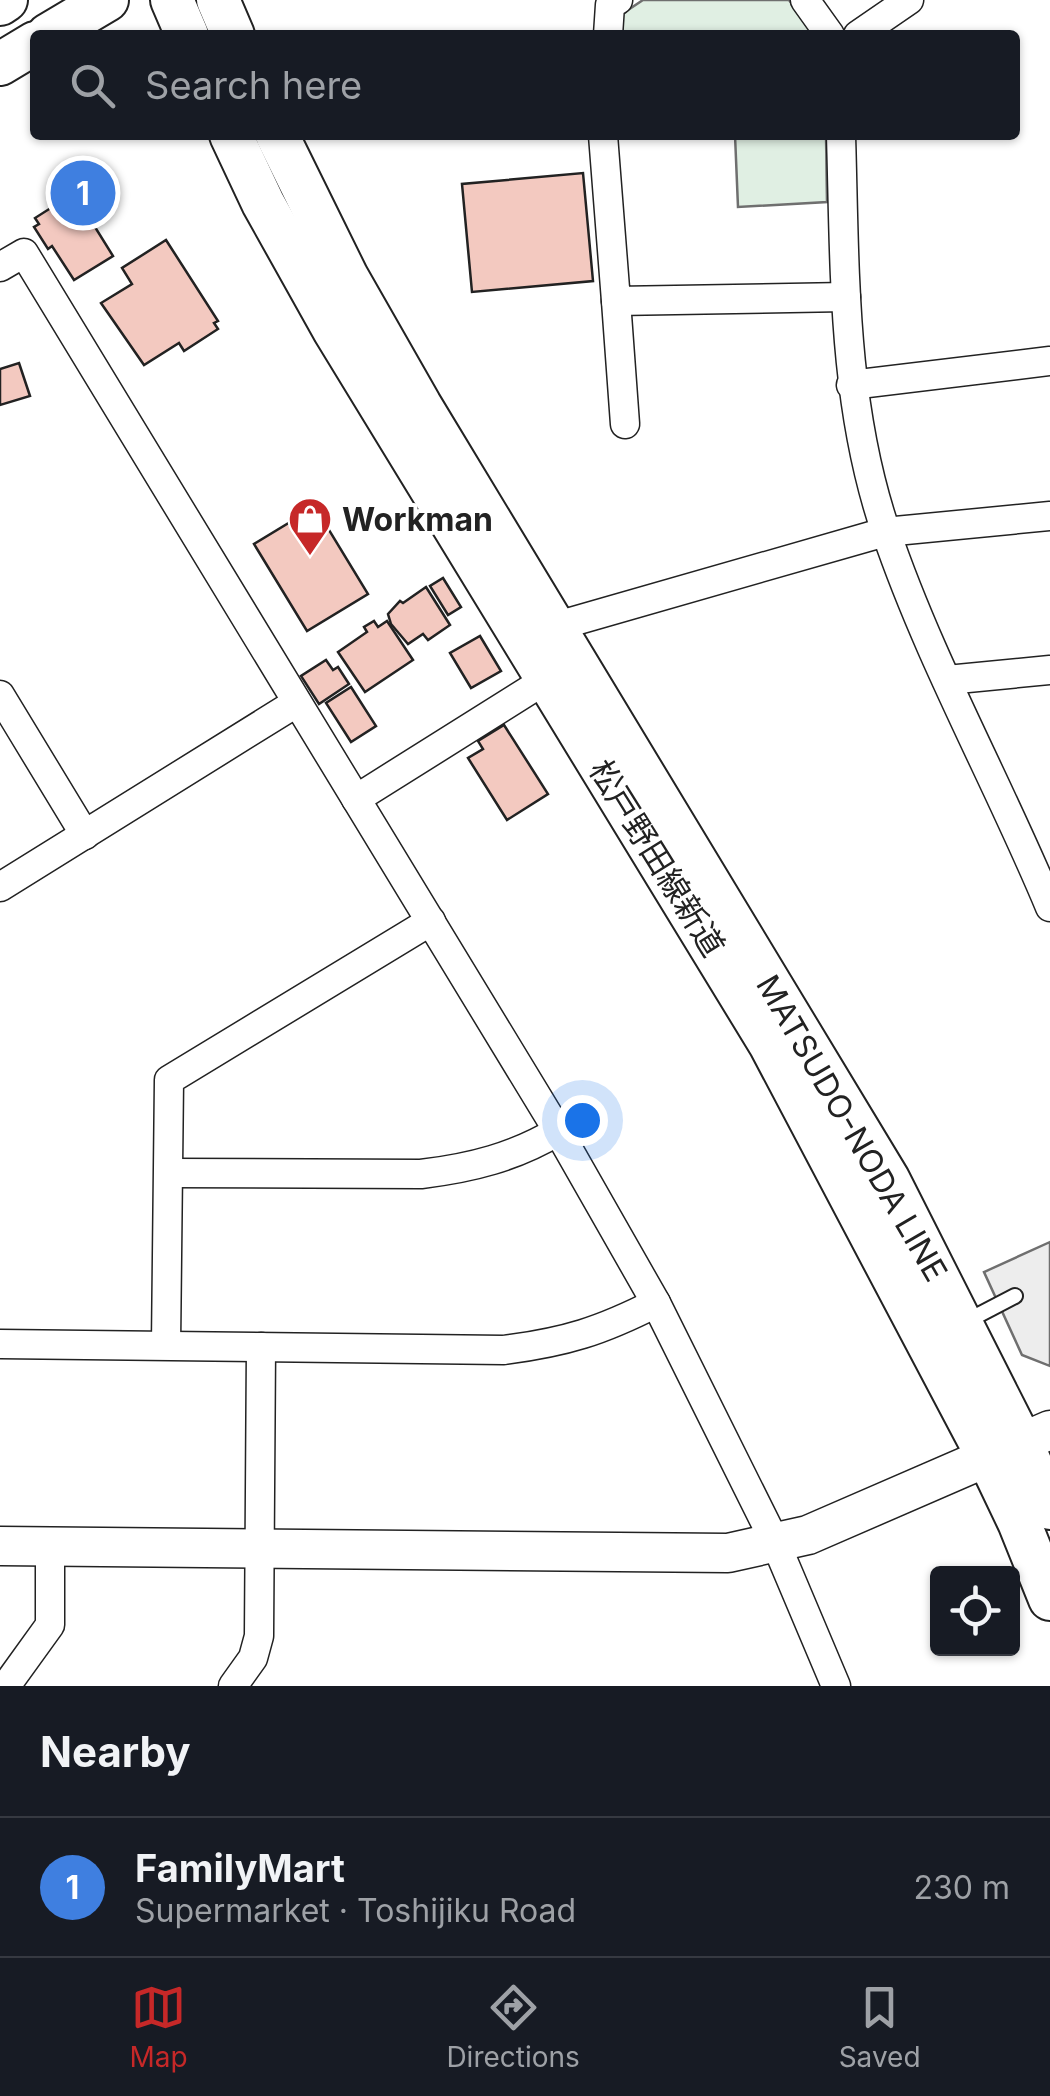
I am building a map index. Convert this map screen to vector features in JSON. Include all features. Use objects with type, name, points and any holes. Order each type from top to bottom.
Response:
[{"type":"main road","points":[[56,30],[107,0]]},
{"type":"main road","points":[[172,0],[185,30]]},
{"type":"main road","points":[[218,0],[230,30]]},
{"type":"main road","points":[[0,64],[30,46]]},
{"type":"main road","name":"松戸野田線新道","points":[[232,140],[334,330],[770,1044],[1020,1443],[1019,1522],[1050,1599]]},
{"type":"main road","name":"MATSUDO-NODA LINE","points":[[280,140],[377,331],[888,1178],[1050,1508]]},
{"type":"street","points":[[608,30],[610,5],[618,0]]},
{"type":"street","points":[[805,0],[826,30]]},
{"type":"street","points":[[865,30],[910,0]]},
{"type":"street","points":[[602,140],[625,424]]},
{"type":"street","points":[[841,140],[851,385],[886,532],[946,680],[1043,872],[1050,908]]},
{"type":"street","points":[[0,267],[24,253],[558,1131],[656,1303],[776,1544],[836,1686]]},
{"type":"street","points":[[616,301],[846,297]]},
{"type":"street","points":[[851,385],[1050,360]]},
{"type":"street","points":[[557,626],[886,532],[1050,516]]},
{"type":"street","points":[[946,680],[1050,670]]},
{"type":"street","points":[[356,799],[547,679]]},
{"type":"street","points":[[0,695],[85,834]]},
{"type":"street","points":[[0,887],[296,702]]},
{"type":"street","points":[[166,1345],[169,1080],[431,921]]},
{"type":"street","points":[[169,1172],[422,1174],[480,1165],[531,1147],[558,1131]]},
{"type":"street","points":[[0,1344],[504,1350],[559,1343],[608,1328],[656,1303]]},
{"type":"street","points":[[233,1686],[253,1658],[259,1636],[260,1347]]},
{"type":"street","points":[[0,1546],[728,1553],[808,1535],[1020,1443]]},
{"type":"street","points":[[6,1686],[50,1625],[50,1547]]},
{"type":"lane","points":[[962,1324],[1015,1296]]},
{"type":"green space","points":[[643,0],[789,0],[810,30],[622,30],[622,14]]},
{"type":"green space","points":[[735,140],[826,140],[827,202],[738,207]]},
{"type":"shaded area","points":[[1050,1242],[1050,1366],[1022,1355],[984,1272]]},
{"type":"building","points":[[583,173],[593,281],[472,292],[462,184]]},
{"type":"building","points":[[72,190],[113,256],[74,280],[34,227],[39,224],[35,218]]},
{"type":"building","points":[[166,240],[218,321],[214,323],[218,329],[184,351],[179,343],[144,365],[101,303],[132,284],[122,268]]},
{"type":"building","points":[[19,363],[30,396],[0,405],[0,369]]},
{"type":"building","points":[[315,507],[368,594],[307,631],[254,544]]},
{"type":"building","points":[[443,578],[461,607],[448,615],[430,586]]},
{"type":"building","points":[[426,587],[450,625],[428,640],[423,634],[408,644],[391,624],[388,614],[400,601],[403,603]]},
{"type":"building","points":[[374,621],[378,627],[387,621],[413,660],[365,692],[338,652],[367,632],[364,627]]},
{"type":"building","points":[[480,636],[501,671],[471,688],[450,653]]},
{"type":"building","points":[[326,660],[333,670],[338,667],[349,684],[319,704],[301,676]]},
{"type":"building","points":[[351,687],[376,726],[351,742],[326,703]]},
{"type":"building","points":[[504,725],[548,794],[507,820],[468,758],[483,749],[478,741]]},
{"type":"place","name":"FamilyMart","points":[[83,193]]},
{"type":"place","name":"Workman","points":[[310,557]]}]
